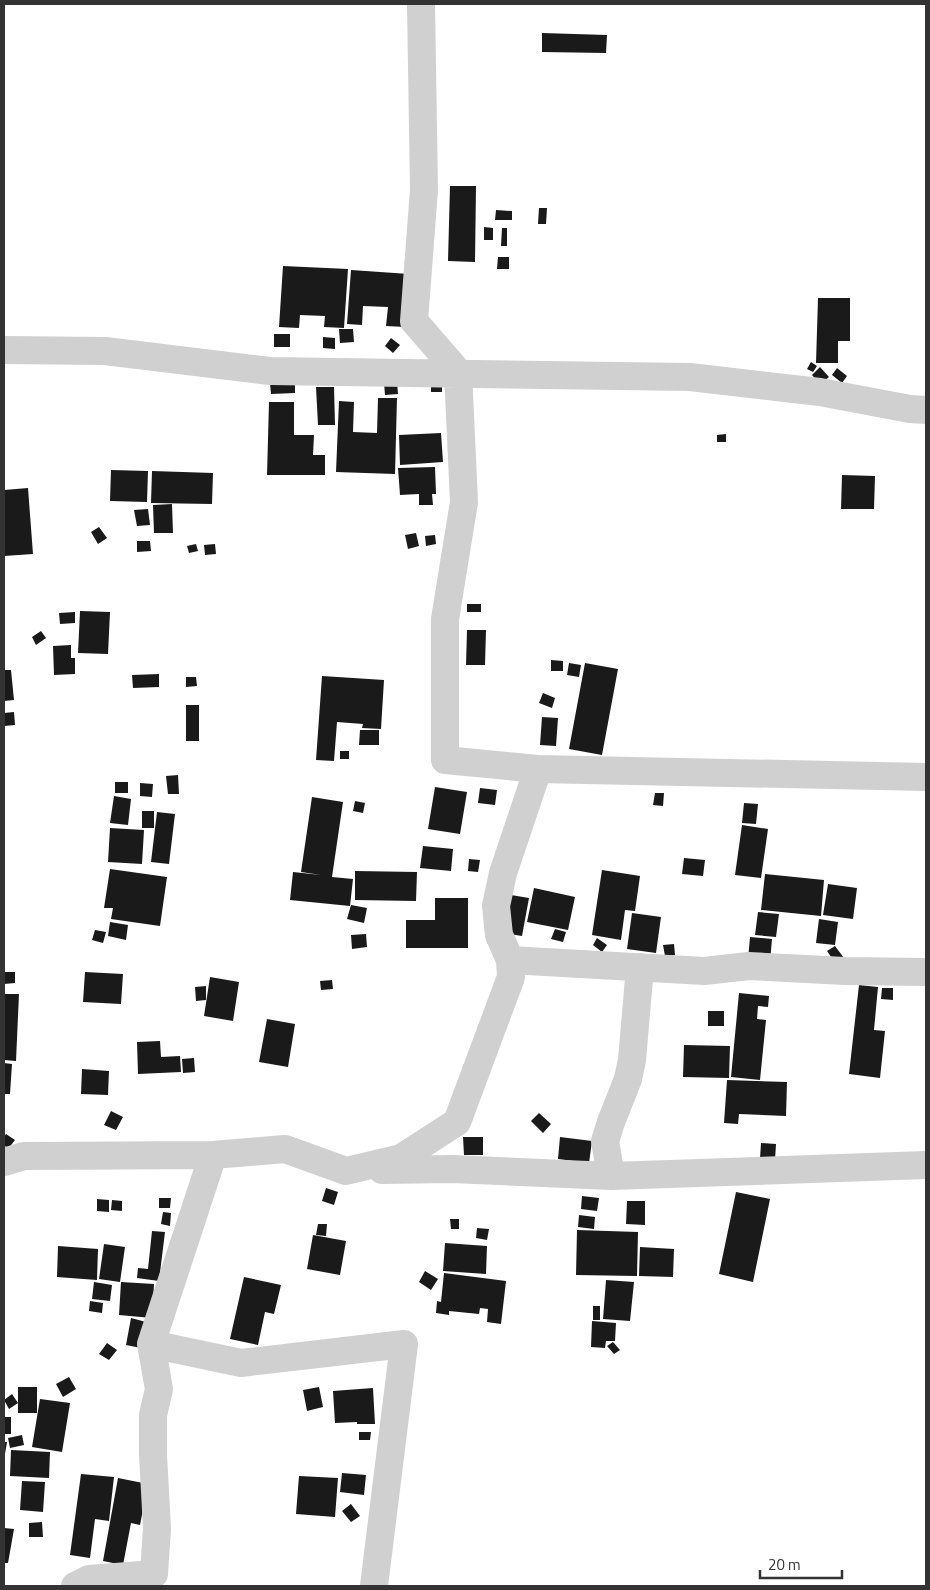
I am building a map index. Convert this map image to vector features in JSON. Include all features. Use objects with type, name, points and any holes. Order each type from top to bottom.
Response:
[{"type":"street","points":[[421,4],[424,190],[414,321],[458,372],[464,502],[445,620],[445,760],[538,769],[926,777]]},
{"type":"street","points":[[4,350],[105,352],[270,371],[458,372],[690,377],[820,392],[910,409],[926,410]]},
{"type":"street","points":[[346,1171],[401,1158],[457,1122],[511,978],[510,960],[499,935],[496,906],[503,873],[538,769]]},
{"type":"street","points":[[510,960],[704,971],[749,966],[845,971],[926,972]]},
{"type":"street","points":[[612,1176],[605,1141],[628,1079],[632,1060],[640,967]]},
{"type":"street","points":[[4,1162],[24,1156],[213,1155],[285,1149],[346,1171],[452,1169],[612,1176],[926,1165]]},
{"type":"street","points":[[75,1586],[89,1579],[154,1574],[157,1528],[153,1415],[159,1389],[151,1344],[213,1155]]},
{"type":"street","points":[[151,1344],[241,1363],[404,1344],[374,1586]]},
{"type":"building","points":[[542,33],[607,35],[606,53],[542,52]]},
{"type":"building","points":[[450,186],[476,186],[475,262],[448,261]]},
{"type":"building","points":[[539,208],[547,208],[546,224],[538,224]]},
{"type":"building","points":[[496,210],[512,211],[512,220],[495,220]]},
{"type":"building","points":[[484,227],[493,228],[493,240],[484,240]]},
{"type":"building","points":[[502,228],[507,228],[507,246],[501,246]]},
{"type":"building","points":[[498,257],[509,257],[509,269],[497,269]]},
{"type":"building","points":[[283,266],[348,269],[344,328],[324,327],[325,316],[300,315],[299,328],[279,327]]},
{"type":"building","points":[[351,270],[409,274],[405,327],[386,326],[388,307],[363,306],[362,325],[347,324]]},
{"type":"building","points":[[818,298],[850,298],[850,341],[838,341],[838,363],[816,363]]},
{"type":"building","points":[[339,329],[353,329],[354,342],[340,343]]},
{"type":"building","points":[[274,334],[290,334],[290,347],[274,347]]},
{"type":"building","points":[[323,337],[335,338],[335,349],[323,348]]},
{"type":"building","points":[[391,338],[400,345],[393,353],[385,346]]},
{"type":"building","points":[[811,362],[817,366],[813,372],[807,369]]},
{"type":"building","points":[[820,367],[829,377],[820,384],[812,375]]},
{"type":"building","points":[[837,368],[847,376],[842,383],[832,375]]},
{"type":"building","points":[[295,381],[295,393],[271,394],[270,383]]},
{"type":"building","points":[[397,382],[398,394],[385,395],[384,383]]},
{"type":"building","points":[[431,383],[442,383],[442,392],[431,392]]},
{"type":"building","points":[[316,387],[334,387],[335,425],[318,425]]},
{"type":"building","points":[[378,398],[397,398],[395,474],[336,472],[339,401],[354,402],[353,432],[377,433]]},
{"type":"building","points":[[269,402],[294,402],[294,435],[314,435],[313,455],[325,455],[325,475],[267,475]]},
{"type":"building","points":[[441,433],[443,462],[400,465],[399,435]]},
{"type":"building","points":[[726,434],[726,442],[717,442],[717,435]]},
{"type":"building","points":[[435,467],[436,494],[432,494],[433,505],[419,505],[419,494],[400,495],[398,468]]},
{"type":"building","points":[[111,470],[148,471],[147,502],[110,501]]},
{"type":"building","points":[[152,471],[213,473],[212,504],[151,503]]},
{"type":"building","points":[[842,475],[875,476],[874,509],[841,509]]},
{"type":"building","points":[[28,488],[33,554],[4,556],[4,490]]},
{"type":"building","points":[[172,504],[173,533],[154,533],[153,505]]},
{"type":"building","points":[[148,509],[150,525],[137,526],[134,510]]},
{"type":"building","points":[[99,527],[107,538],[98,544],[91,532]]},
{"type":"building","points":[[416,533],[419,546],[408,549],[405,535]]},
{"type":"building","points":[[435,535],[436,544],[426,546],[425,536]]},
{"type":"building","points":[[137,541],[150,541],[151,551],[137,552]]},
{"type":"building","points":[[196,544],[198,551],[189,553],[187,546]]},
{"type":"building","points":[[215,544],[216,554],[205,555],[204,545]]},
{"type":"building","points":[[467,604],[481,604],[481,612],[467,612]]},
{"type":"building","points":[[80,611],[110,612],[108,654],[78,653]]},
{"type":"building","points":[[75,612],[75,623],[60,624],[59,613]]},
{"type":"building","points":[[467,630],[486,630],[485,665],[466,665]]},
{"type":"building","points":[[41,631],[46,638],[36,645],[32,637]]},
{"type":"building","points":[[71,645],[71,658],[75,658],[75,674],[54,675],[53,646]]},
{"type":"building","points":[[551,660],[563,661],[563,671],[551,671]]},
{"type":"building","points":[[569,663],[581,665],[579,677],[567,675]]},
{"type":"building","points":[[585,663],[618,669],[602,755],[569,749]]},
{"type":"building","points":[[4,670],[11,670],[14,700],[4,701]]},
{"type":"building","points":[[159,674],[159,687],[133,688],[132,675]]},
{"type":"building","points":[[322,676],[384,680],[381,729],[362,728],[363,724],[337,722],[334,761],[316,760]]},
{"type":"building","points":[[186,677],[196,677],[197,686],[186,687]]},
{"type":"building","points":[[543,693],[555,698],[552,708],[539,703]]},
{"type":"building","points":[[186,705],[199,705],[199,741],[186,741]]},
{"type":"building","points":[[14,712],[15,725],[4,726],[4,713]]},
{"type":"building","points":[[542,717],[558,718],[556,746],[540,745]]},
{"type":"building","points":[[360,730],[379,730],[379,745],[359,745]]},
{"type":"building","points":[[340,751],[349,751],[349,759],[340,759]]},
{"type":"building","points":[[178,775],[179,794],[168,794],[166,776]]},
{"type":"building","points":[[115,782],[128,782],[128,793],[115,793]]},
{"type":"building","points":[[140,783],[153,784],[152,797],[140,796]]},
{"type":"building","points":[[435,787],[467,792],[460,834],[428,829]]},
{"type":"building","points":[[480,788],[497,790],[495,805],[478,803]]},
{"type":"building","points":[[655,793],[664,793],[663,806],[653,805]]},
{"type":"building","points":[[114,796],[131,799],[128,825],[110,823]]},
{"type":"building","points":[[312,797],[343,802],[332,877],[353,879],[350,906],[290,900],[293,872],[321,875],[301,872]]},
{"type":"building","points":[[355,801],[365,803],[363,813],[353,811]]},
{"type":"building","points":[[744,803],[758,804],[756,824],[742,823]]},
{"type":"building","points":[[142,811],[154,811],[154,828],[142,828]]},
{"type":"building","points":[[157,812],[175,814],[169,864],[151,862]]},
{"type":"building","points":[[742,825],[768,829],[761,878],[735,875]]},
{"type":"building","points":[[110,828],[144,830],[142,864],[108,862]]},
{"type":"building","points":[[423,846],[453,849],[451,871],[420,868]]},
{"type":"building","points":[[684,858],[705,860],[703,876],[682,874]]},
{"type":"building","points":[[469,859],[480,860],[478,872],[468,871]]},
{"type":"building","points":[[110,869],[167,877],[160,926],[111,919],[113,908],[104,908]]},
{"type":"building","points":[[602,870],[640,876],[635,911],[625,910],[621,940],[592,935]]},
{"type":"building","points":[[355,871],[417,872],[416,901],[355,900]]},
{"type":"building","points":[[765,874],[824,880],[821,916],[761,910]]},
{"type":"building","points":[[828,884],[857,888],[853,919],[823,915]]},
{"type":"building","points":[[534,888],[575,897],[568,930],[527,922]]},
{"type":"building","points":[[511,895],[529,898],[522,936],[504,933]]},
{"type":"building","points":[[435,898],[468,898],[468,948],[406,948],[406,920],[435,920]]},
{"type":"building","points":[[351,905],[367,908],[364,923],[347,919]]},
{"type":"building","points":[[758,912],[779,914],[776,937],[755,935]]},
{"type":"building","points":[[632,913],[661,917],[656,953],[627,949]]},
{"type":"building","points":[[819,919],[838,922],[835,945],[816,943]]},
{"type":"building","points":[[110,922],[128,925],[126,940],[108,936]]},
{"type":"building","points":[[555,929],[566,932],[563,942],[551,939]]},
{"type":"building","points":[[95,930],[106,932],[103,943],[92,940]]},
{"type":"building","points":[[366,934],[367,947],[352,949],[351,935]]},
{"type":"building","points":[[750,937],[772,939],[770,962],[748,960]]},
{"type":"building","points":[[597,938],[607,945],[602,952],[593,945]]},
{"type":"building","points":[[674,944],[675,955],[665,956],[663,945]]},
{"type":"building","points":[[835,946],[844,958],[836,964],[827,951]]},
{"type":"building","points":[[4,972],[15,972],[15,983],[4,984]]},
{"type":"building","points":[[85,972],[123,974],[121,1004],[83,1002]]},
{"type":"building","points":[[210,977],[239,982],[233,1021],[204,1016]]},
{"type":"building","points":[[332,980],[333,989],[321,990],[320,981]]},
{"type":"building","points":[[859,985],[878,987],[874,1030],[885,1031],[880,1078],[849,1074]]},
{"type":"building","points":[[206,986],[206,1000],[196,1001],[195,987]]},
{"type":"building","points":[[882,988],[893,988],[893,1000],[881,999]]},
{"type":"building","points":[[739,993],[769,996],[768,1007],[758,1006],[757,1019],[766,1020],[760,1080],[731,1077]]},
{"type":"building","points":[[4,994],[19,994],[16,1061],[4,1060]]},
{"type":"building","points":[[708,1011],[724,1011],[724,1026],[708,1026]]},
{"type":"building","points":[[267,1019],[295,1024],[288,1067],[259,1062]]},
{"type":"building","points":[[160,1041],[161,1057],[180,1056],[181,1072],[138,1074],[137,1042]]},
{"type":"building","points":[[684,1045],[730,1046],[729,1078],[683,1077]]},
{"type":"building","points":[[194,1058],[195,1072],[183,1073],[182,1059]]},
{"type":"building","points":[[4,1063],[12,1064],[10,1094],[4,1094]]},
{"type":"building","points":[[82,1069],[109,1071],[108,1095],[81,1094]]},
{"type":"building","points":[[727,1080],[787,1082],[786,1116],[739,1114],[738,1124],[724,1123]]},
{"type":"building","points":[[111,1111],[123,1117],[116,1130],[104,1125]]},
{"type":"building","points":[[539,1113],[551,1124],[543,1133],[531,1121]]},
{"type":"building","points":[[6,1134],[15,1140],[8,1149],[4,1145]]},
{"type":"building","points":[[463,1137],[483,1137],[483,1155],[464,1155]]},
{"type":"building","points":[[560,1137],[592,1141],[589,1163],[558,1159]]},
{"type":"building","points":[[761,1143],[776,1144],[775,1160],[760,1159]]},
{"type":"building","points":[[326,1188],[338,1192],[334,1205],[322,1201]]},
{"type":"building","points":[[736,1192],[770,1199],[753,1282],[719,1274]]},
{"type":"building","points":[[582,1196],[599,1198],[597,1211],[581,1209]]},
{"type":"building","points":[[159,1198],[171,1198],[170,1208],[159,1208]]},
{"type":"building","points":[[97,1199],[109,1200],[109,1212],[97,1211]]},
{"type":"building","points":[[112,1200],[122,1201],[122,1211],[111,1210]]},
{"type":"building","points":[[627,1201],[645,1201],[645,1225],[626,1224]]},
{"type":"building","points":[[163,1212],[171,1213],[170,1226],[161,1224]]},
{"type":"building","points":[[579,1215],[595,1217],[594,1229],[578,1227]]},
{"type":"building","points":[[450,1219],[459,1219],[459,1229],[451,1229]]},
{"type":"building","points":[[318,1224],[327,1224],[326,1236],[316,1235]]},
{"type":"building","points":[[477,1228],[489,1229],[487,1240],[476,1238]]},
{"type":"building","points":[[577,1230],[638,1232],[637,1276],[576,1275]]},
{"type":"building","points":[[152,1231],[165,1232],[159,1281],[137,1278],[138,1268],[148,1269]]},
{"type":"building","points":[[313,1235],[346,1241],[340,1275],[307,1269]]},
{"type":"building","points":[[445,1243],[487,1246],[486,1274],[443,1271]]},
{"type":"building","points":[[104,1244],[125,1247],[120,1282],[99,1279]]},
{"type":"building","points":[[58,1246],[98,1249],[97,1280],[57,1277]]},
{"type":"building","points":[[640,1247],[674,1249],[673,1277],[639,1276]]},
{"type":"building","points":[[425,1271],[438,1279],[431,1290],[419,1282]]},
{"type":"building","points":[[444,1273],[506,1281],[501,1324],[487,1322],[488,1309],[480,1308],[479,1314],[449,1311],[449,1315],[436,1313],[437,1301],[441,1302]]},
{"type":"building","points":[[244,1277],[281,1285],[274,1314],[265,1312],[258,1345],[230,1339]]},
{"type":"building","points":[[606,1280],[634,1282],[630,1321],[603,1319]]},
{"type":"building","points":[[94,1282],[112,1285],[110,1301],[92,1299]]},
{"type":"building","points":[[121,1282],[154,1284],[152,1318],[119,1315]]},
{"type":"building","points":[[90,1301],[103,1303],[102,1313],[89,1311]]},
{"type":"building","points":[[593,1306],[600,1306],[600,1320],[593,1320]]},
{"type":"building","points":[[131,1318],[146,1322],[141,1348],[126,1345]]},
{"type":"building","points":[[592,1321],[616,1323],[615,1341],[606,1341],[605,1348],[591,1347]]},
{"type":"building","points":[[613,1342],[620,1350],[614,1354],[607,1346]]},
{"type":"building","points":[[107,1343],[117,1350],[109,1360],[99,1354]]},
{"type":"building","points":[[69,1377],[76,1389],[63,1397],[56,1384]]},
{"type":"building","points":[[18,1387],[37,1387],[37,1413],[18,1413]]},
{"type":"building","points":[[319,1387],[323,1407],[307,1411],[303,1390]]},
{"type":"building","points":[[373,1388],[375,1424],[357,1424],[357,1422],[335,1423],[333,1391]]},
{"type":"building","points":[[12,1394],[18,1403],[9,1409],[4,1400]]},
{"type":"building","points":[[40,1399],[70,1403],[62,1452],[32,1447]]},
{"type":"building","points":[[4,1417],[11,1417],[11,1434],[4,1434]]},
{"type":"building","points":[[359,1432],[371,1432],[370,1440],[359,1440]]},
{"type":"building","points":[[22,1435],[24,1445],[10,1448],[8,1438]]},
{"type":"building","points":[[4,1442],[7,1442],[5,1454],[4,1454]]},
{"type":"building","points":[[11,1450],[50,1452],[49,1478],[10,1476]]},
{"type":"building","points":[[342,1473],[366,1475],[364,1495],[340,1492]]},
{"type":"building","points":[[81,1474],[114,1477],[109,1521],[95,1519],[90,1558],[70,1555]]},
{"type":"building","points":[[299,1476],[338,1478],[335,1517],[296,1514]]},
{"type":"building","points":[[118,1478],[148,1484],[140,1525],[131,1523],[123,1565],[103,1561]]},
{"type":"building","points":[[22,1481],[45,1482],[43,1512],[20,1510]]},
{"type":"building","points":[[351,1504],[360,1516],[351,1522],[342,1511]]},
{"type":"building","points":[[42,1522],[43,1537],[29,1537],[29,1523]]},
{"type":"building","points":[[4,1528],[14,1529],[8,1563],[4,1563]]}]
